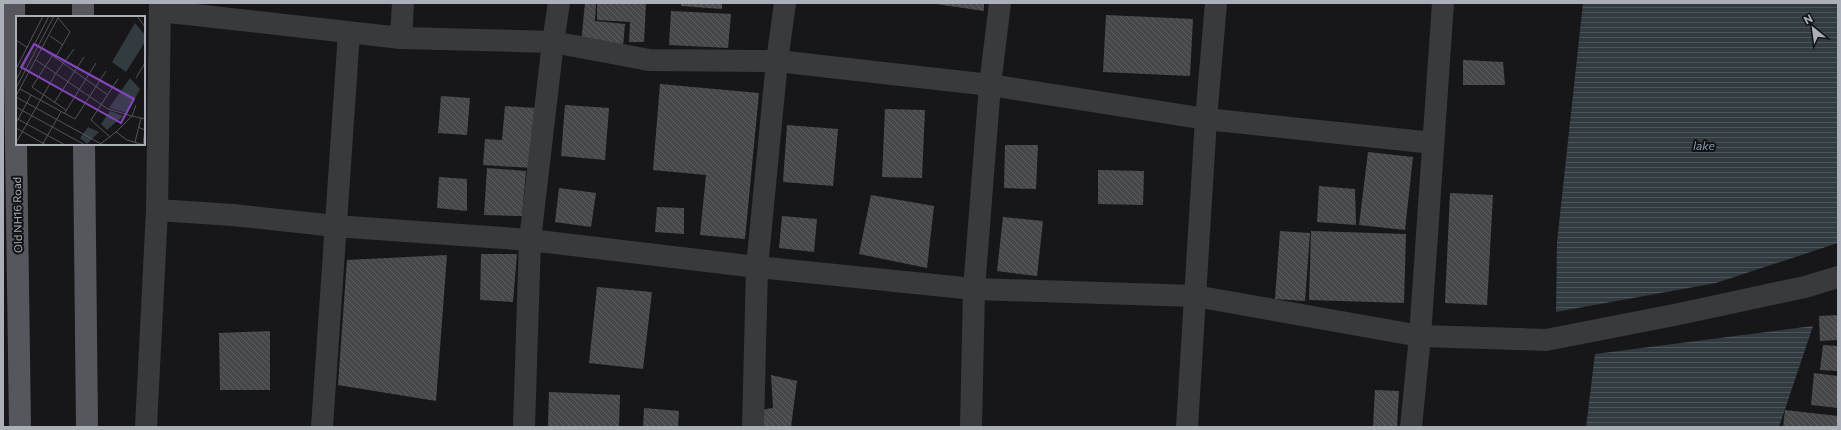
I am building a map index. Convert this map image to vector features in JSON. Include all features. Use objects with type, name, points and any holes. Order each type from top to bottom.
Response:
[{"type":"main road","name":"Old NH16 Road","points":[[14,3],[16,144]]},
{"type":"main road","points":[[83,3],[83,16]]},
{"type":"main road","name":"Old NH16 Road","points":[[16,145],[20,427]]},
{"type":"main road","points":[[84,145],[87,427]]},
{"type":"street","points":[[401,38],[403,3]]},
{"type":"street","points":[[524,427],[530,240],[553,42],[559,3]]},
{"type":"street","points":[[753,427],[757,267],[777,61],[785,3]]},
{"type":"street","points":[[971,427],[974,289],[990,85],[1000,3]]},
{"type":"street","points":[[1187,427],[1206,119],[1216,3]]},
{"type":"street","points":[[1411,427],[1420,336],[1443,3]]},
{"type":"street","points":[[146,427],[157,210],[160,7],[349,33],[401,38],[553,42],[648,60],[777,61],[990,85],[1206,119],[1433,143]]},
{"type":"street","points":[[322,427],[349,33]]},
{"type":"street","points":[[157,210],[233,215],[335,226],[530,240],[757,267],[974,289],[1195,296],[1420,336],[1546,340],[1805,287],[1838,277]]},
{"type":"water","name":"lake","points":[[1583,3],[1838,3],[1838,243],[1716,283],[1556,312],[1557,242]]},
{"type":"water","points":[[1813,326],[1779,427],[1586,427],[1595,354]]},
{"type":"building","points":[[585,3],[596,4],[595,21],[625,24],[623,46],[581,43]]},
{"type":"building","points":[[597,3],[646,4],[644,42],[629,42],[630,22],[597,20]]},
{"type":"building","points":[[681,3],[722,3],[722,9],[681,6]]},
{"type":"building","points":[[984,3],[984,11],[936,4]]},
{"type":"building","points":[[671,11],[731,14],[728,48],[669,45]]},
{"type":"building","points":[[1106,15],[1193,19],[1190,76],[1103,72]]},
{"type":"building","points":[[1463,60],[1503,62],[1505,85],[1463,85]]},
{"type":"building","points":[[660,84],[759,93],[745,239],[700,235],[706,175],[653,170]]},
{"type":"building","points":[[441,96],[470,98],[467,135],[438,133]]},
{"type":"building","points":[[565,105],[609,108],[605,160],[561,156]]},
{"type":"building","points":[[505,106],[536,108],[532,168],[483,165],[485,139],[502,140]]},
{"type":"building","points":[[885,109],[925,110],[922,178],[882,177]]},
{"type":"building","points":[[787,125],[838,129],[833,186],[783,182]]},
{"type":"building","points":[[1005,145],[1038,145],[1036,189],[1004,188]]},
{"type":"building","points":[[1368,152],[1413,157],[1405,230],[1359,225]]},
{"type":"building","points":[[487,168],[526,171],[522,216],[484,215]]},
{"type":"building","points":[[1098,170],[1144,171],[1143,205],[1098,204]]},
{"type":"building","points":[[439,177],[467,179],[467,211],[437,208]]},
{"type":"building","points":[[1319,186],[1355,189],[1356,225],[1317,222]]},
{"type":"building","points":[[559,188],[596,193],[591,227],[555,222]]},
{"type":"building","points":[[1450,193],[1493,195],[1487,305],[1445,303]]},
{"type":"building","points":[[871,195],[934,206],[927,268],[859,254]]},
{"type":"building","points":[[657,207],[684,208],[684,234],[655,232]]},
{"type":"building","points":[[782,216],[817,219],[814,252],[779,248]]},
{"type":"building","points":[[1003,217],[1043,221],[1037,276],[997,271]]},
{"type":"building","points":[[1280,231],[1310,233],[1305,301],[1275,299]]},
{"type":"building","points":[[1311,231],[1406,234],[1404,303],[1309,300]]},
{"type":"building","points":[[481,254],[517,254],[513,302],[480,300]]},
{"type":"building","points":[[447,255],[436,401],[338,385],[347,260]]},
{"type":"building","points":[[597,287],[652,292],[643,369],[589,363]]},
{"type":"building","points":[[1838,315],[1838,340],[1820,341],[1819,316]]},
{"type":"building","points":[[270,331],[270,390],[220,390],[219,333]]},
{"type":"building","points":[[1823,345],[1838,346],[1838,371],[1820,370]]},
{"type":"building","points":[[1814,373],[1838,376],[1838,408],[1811,405]]},
{"type":"building","points":[[771,375],[797,381],[791,427],[759,427],[761,410],[773,408]]},
{"type":"building","points":[[1375,390],[1399,391],[1397,427],[1373,427]]},
{"type":"building","points":[[549,392],[620,395],[619,427],[548,426]]},
{"type":"building","points":[[644,408],[679,411],[678,427],[643,427]]},
{"type":"building","points":[[1785,410],[1838,416],[1838,427],[1783,427]]}]
